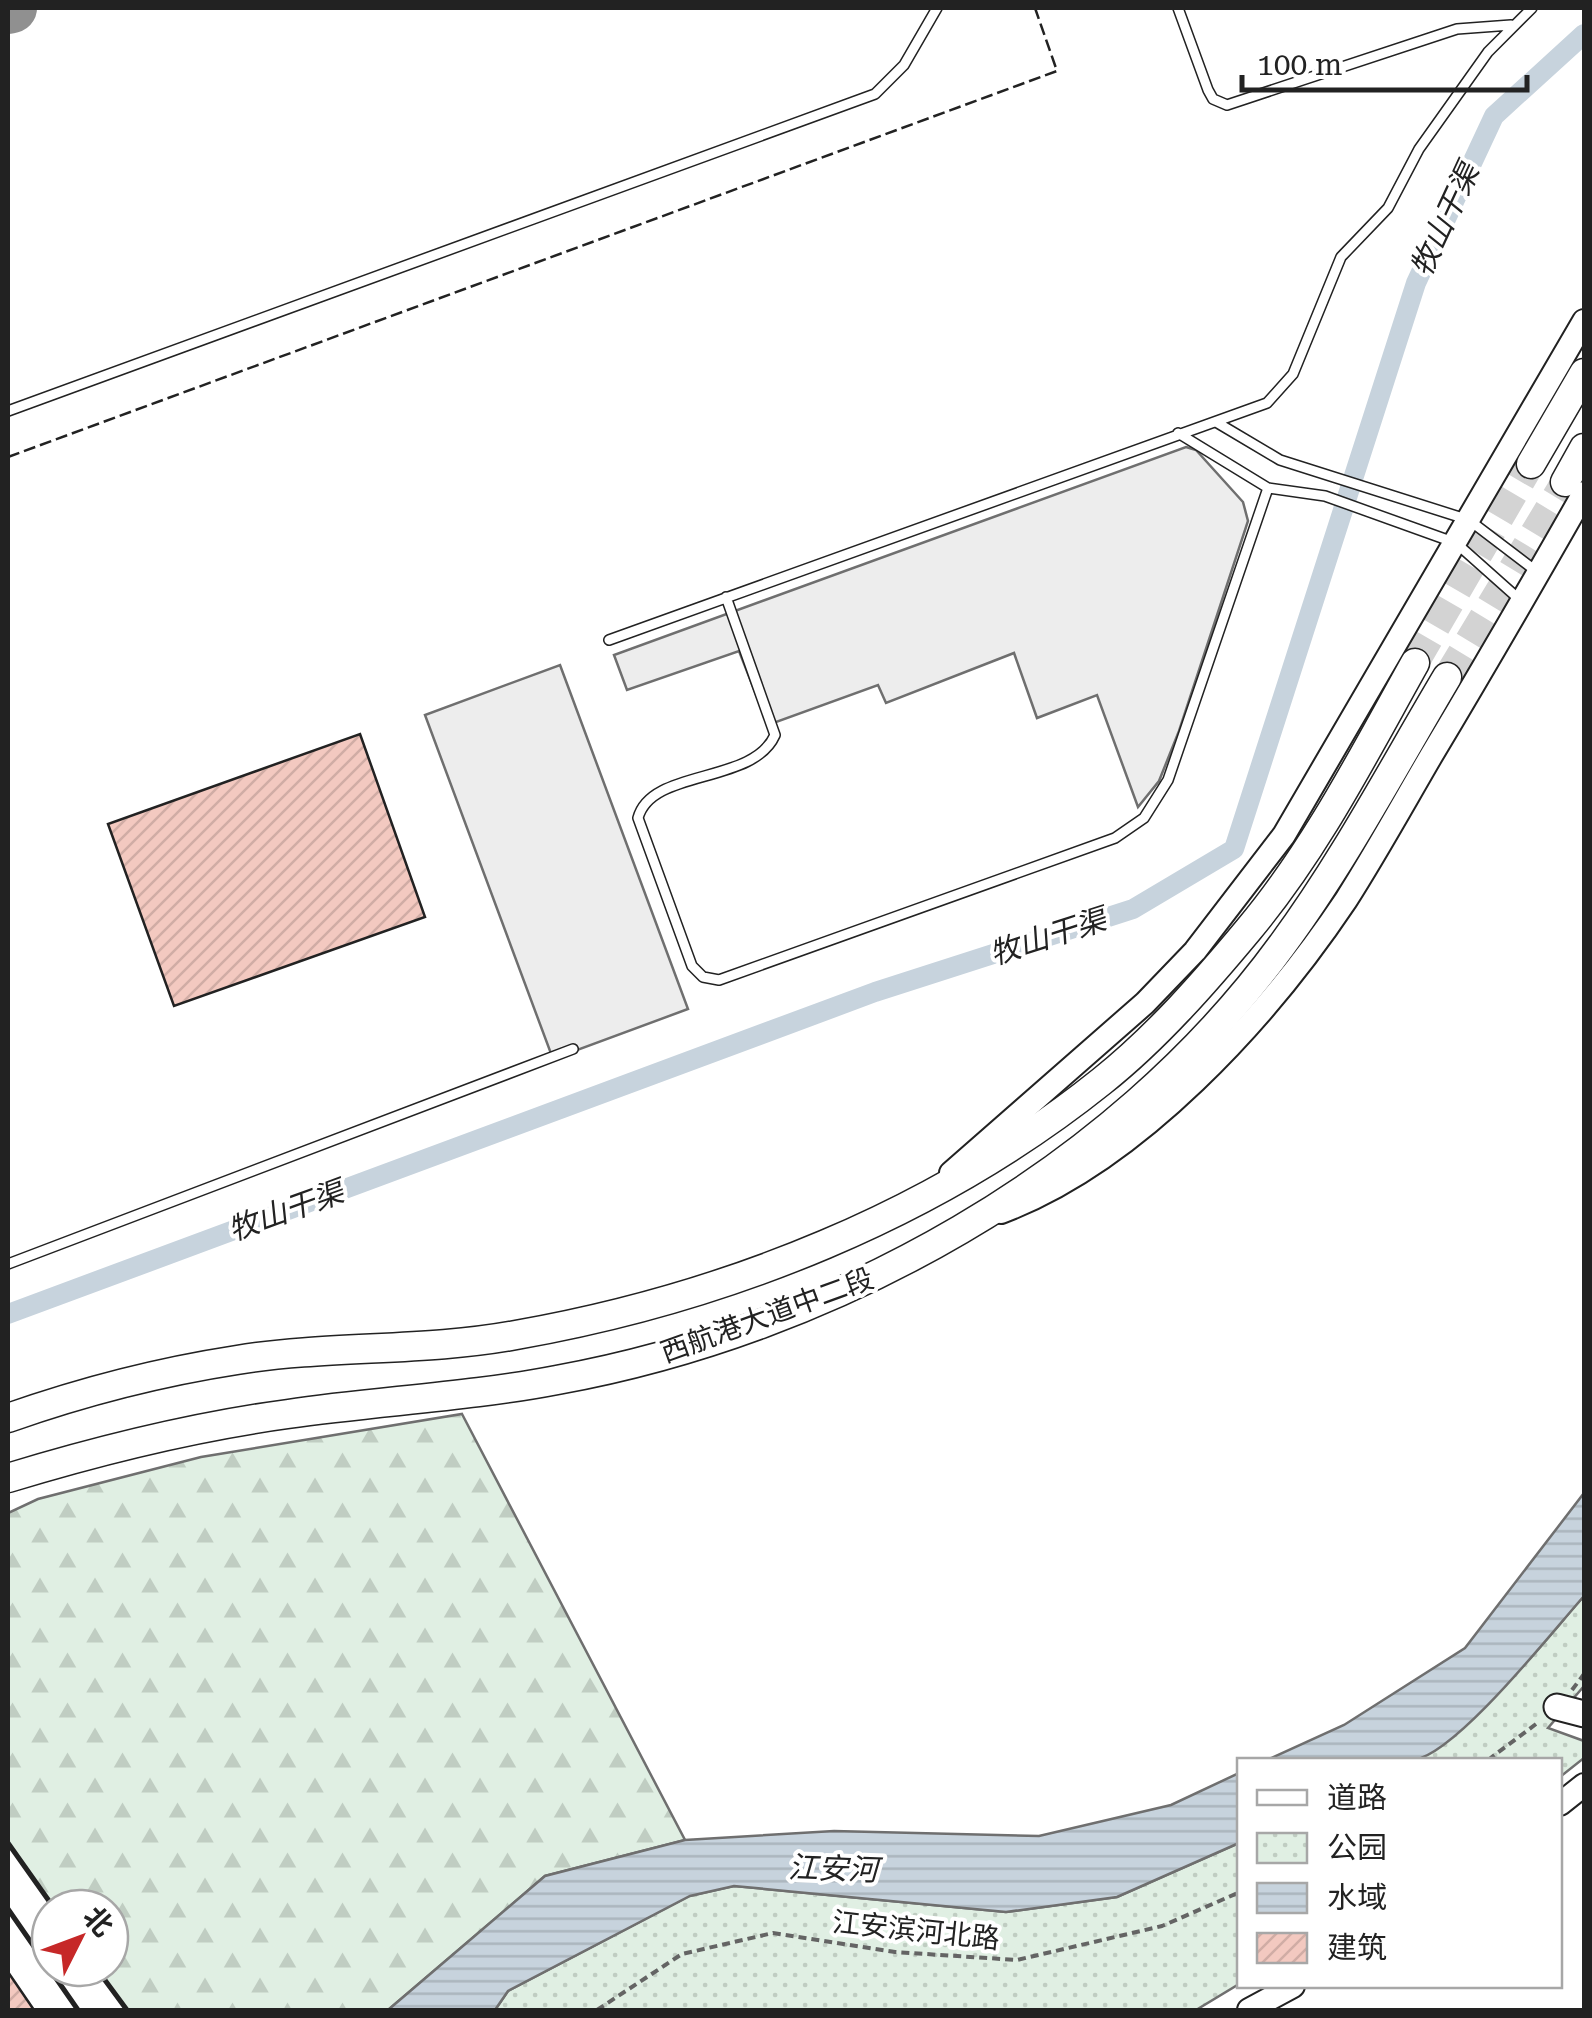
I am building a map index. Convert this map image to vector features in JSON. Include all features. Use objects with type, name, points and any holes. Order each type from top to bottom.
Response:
[{"type":"main road","points":[[1531,464],[1584,372]]},
{"type":"main road","points":[[1575,488],[1584,448]]},
{"type":"main road","name":"西航港大道中二段","points":[[8,1418],[80,1393],[240,1359],[514,1336],[642,1307],[798,1258],[930,1192],[1031,1134],[1105,1078],[1180,1006],[1251,927],[1318,833],[1415,663]]},
{"type":"main road","name":"西航港大道中二段","points":[[8,1478],[114,1445],[285,1414],[557,1380],[691,1348],[860,1286],[979,1220],[1096,1134],[1206,1036],[1282,945],[1448,677]]},
{"type":"main road","points":[[1557,1707],[1584,1714]]},
{"type":"street","points":[[930,1192],[1145,1003],[1241,895],[1284,836],[1584,322]]},
{"type":"street","points":[[979,1220],[1036,1199],[1096,1162],[1169,1103],[1238,1034],[1345,900],[1539,573],[1575,488]]},
{"type":"street","points":[[1562,1802],[1584,1785]]},
{"type":"street","points":[[1250,2010],[1289,1988]]},
{"type":"lane","points":[[8,411],[875,94],[904,66],[937,8]]},
{"type":"lane","points":[[1178,8],[1212,99],[1227,106],[1443,32],[1478,24],[1511,26]]},
{"type":"lane","points":[[609,640],[1267,402],[1287,382],[1341,258],[1388,208],[1419,149],[1511,26],[1532,8]]},
{"type":"lane","points":[[1216,422],[1280,460],[1469,520],[1539,573]]},
{"type":"lane","points":[[1178,434],[1268,488],[1325,496],[1456,543],[1522,602]]},
{"type":"lane","points":[[726,597],[776,735],[758,758],[654,796],[642,807],[638,818],[692,966],[703,977],[718,980],[1115,838],[1144,818],[1168,780],[1268,488]]},
{"type":"lane","points":[[8,1264],[573,1049]]},
{"type":"path","name":"江安滨河北路","points":[[597,2010],[682,1954],[772,1933],[895,1952],[1017,1960],[1162,1926],[1237,1893]]},
{"type":"green space","points":[[462,1414],[685,1840],[545,1876],[388,2010],[127,2010],[111,1988],[130,1988],[130,1888],[40,1888],[8,1843],[8,1513],[38,1499],[201,1457]]},
{"type":"green space","points":[[1584,1596],[1584,1686],[1548,1728],[1584,1741],[1584,1758],[1562,1775],[1562,1758],[1420,1758],[1464,1725],[1526,1663]]},
{"type":"green space","points":[[1237,1844],[1237,1985],[1196,2010],[495,2010],[508,1991],[689,1896],[734,1886],[1006,1912],[1117,1897]]},
{"type":"shaded area","points":[[1186,447],[1196,450],[1243,502],[1248,521],[1179,731],[1159,781],[1138,807],[1097,695],[1037,718],[1014,653],[886,703],[878,685],[768,725],[739,651],[627,690],[614,655]]},
{"type":"shaded area","points":[[560,665],[688,1009],[553,1059],[425,715]]},
{"type":"water","points":[[1584,1493],[1584,1596],[1503,1689],[1454,1736],[1418,1758],[1271,1758],[1344,1725],[1465,1648]]},
{"type":"water","name":"江安河","points":[[1237,1774],[1237,1844],[1117,1897],[1006,1912],[734,1886],[690,1896],[508,1991],[495,2010],[388,2010],[545,1876],[685,1840],[834,1831],[1039,1836],[1171,1805]]},
{"type":"building","points":[[360,734],[425,917],[174,1006],[108,824]]},
{"type":"building","points":[[8,1972],[34,2010],[8,2010]]},
{"type":"waterway","name":"牧山干渠","points":[[8,1314],[875,992],[1133,909],[1234,849],[1416,283],[1494,116],[1584,34]]},
{"type":"taxiway","points":[[8,9],[12,8]]},
{"type":"tunnel","points":[[1415,663],[1531,464]]},
{"type":"tunnel","points":[[1447,677],[1565,482]]},
{"type":"fence","points":[[8,457],[1057,71],[1035,8]]},
{"type":"wall","points":[[8,1843],[40,1888]]},
{"type":"wall","points":[[8,1909],[78,2010]]},
{"type":"wall","points":[[111,1988],[127,2010]]}]
